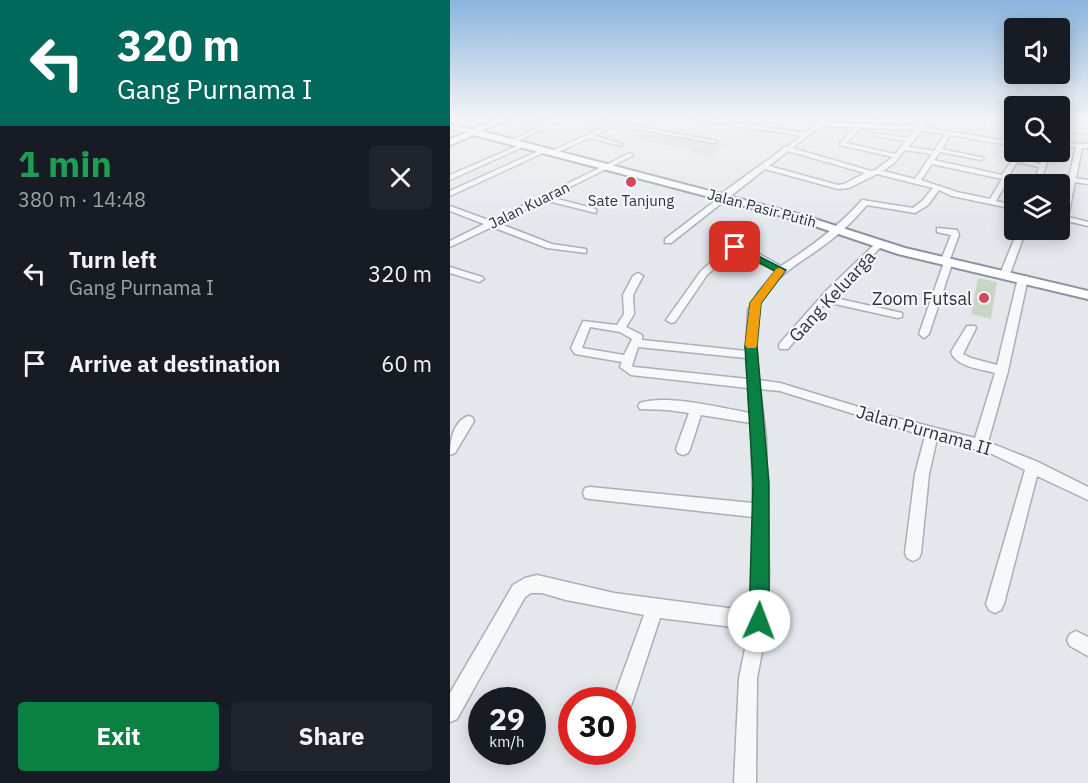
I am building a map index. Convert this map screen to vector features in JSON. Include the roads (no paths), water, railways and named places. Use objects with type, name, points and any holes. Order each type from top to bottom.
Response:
[{"type":"highway","name":"Jalan Pasir Putih","points":[[558,154],[723,197],[838,230],[879,245],[1088,295]]},
{"type":"street","points":[[450,178],[505,154]]},
{"type":"street","points":[[451,193],[543,154]]},
{"type":"street","points":[[668,241],[779,154]]},
{"type":"street","points":[[806,154],[1004,205]]},
{"type":"street","points":[[886,154],[897,156]]},
{"type":"street","points":[[764,166],[838,187],[846,186],[874,173],[899,154]]},
{"type":"street","points":[[917,181],[936,154]]},
{"type":"street","points":[[948,154],[981,158]]},
{"type":"street","points":[[1076,154],[1070,179],[1088,182]]},
{"type":"street","name":"Jalan Kuaran","points":[[450,244],[630,155]]},
{"type":"street","points":[[929,161],[1004,177]]},
{"type":"street","points":[[1024,162],[1042,166]]},
{"type":"street","points":[[1040,174],[1043,162]]},
{"type":"street","points":[[992,202],[1004,182]]},
{"type":"street","points":[[745,783],[747,678],[759,621],[761,511],[757,419],[751,355],[756,303],[781,270],[821,244],[867,202],[915,211],[936,189]]},
{"type":"street","points":[[544,198],[593,211]]},
{"type":"street","points":[[450,208],[550,246],[584,251]]},
{"type":"street","points":[[1070,220],[1088,224]]},
{"type":"street","points":[[924,334],[955,235],[954,232],[940,230]]},
{"type":"street","points":[[1005,274],[1018,240]]},
{"type":"street","name":"Gang Keluarga","points":[[784,346],[824,299],[879,245]]},
{"type":"street","points":[[671,320],[704,273],[734,247],[743,249],[781,270]]},
{"type":"street","points":[[450,270],[479,279]]},
{"type":"street","points":[[620,329],[628,314],[628,295],[638,276]]},
{"type":"street","points":[[980,446],[1002,371],[1023,278]]},
{"type":"street","points":[[824,299],[898,315]]},
{"type":"street","points":[[587,323],[620,329],[638,338],[628,359],[579,351],[576,348],[587,323]]},
{"type":"street","points":[[971,328],[957,352],[958,356],[967,361],[1002,371]]},
{"type":"street","points":[[636,343],[751,355]]},
{"type":"street","name":"Jalan Purnama II","points":[[628,359],[626,367],[631,371],[780,387],[980,446],[1033,466],[1088,494]]},
{"type":"street","points":[[644,406],[668,405],[757,419]]},
{"type":"street","points":[[683,449],[696,411]]},
{"type":"street","points":[[450,448],[468,421]]},
{"type":"street","points":[[913,553],[922,474],[932,432]]},
{"type":"street","points":[[995,604],[1033,466]]},
{"type":"street","points":[[590,493],[761,511]]},
{"type":"street","points":[[450,712],[524,586],[543,583],[565,592],[654,610],[759,621]]},
{"type":"street","points":[[628,687],[654,610]]},
{"type":"place","name":"Sate Tanjung","points":[[631,182]]},
{"type":"place","name":"Zoom Futsal","points":[[984,298]]}]
